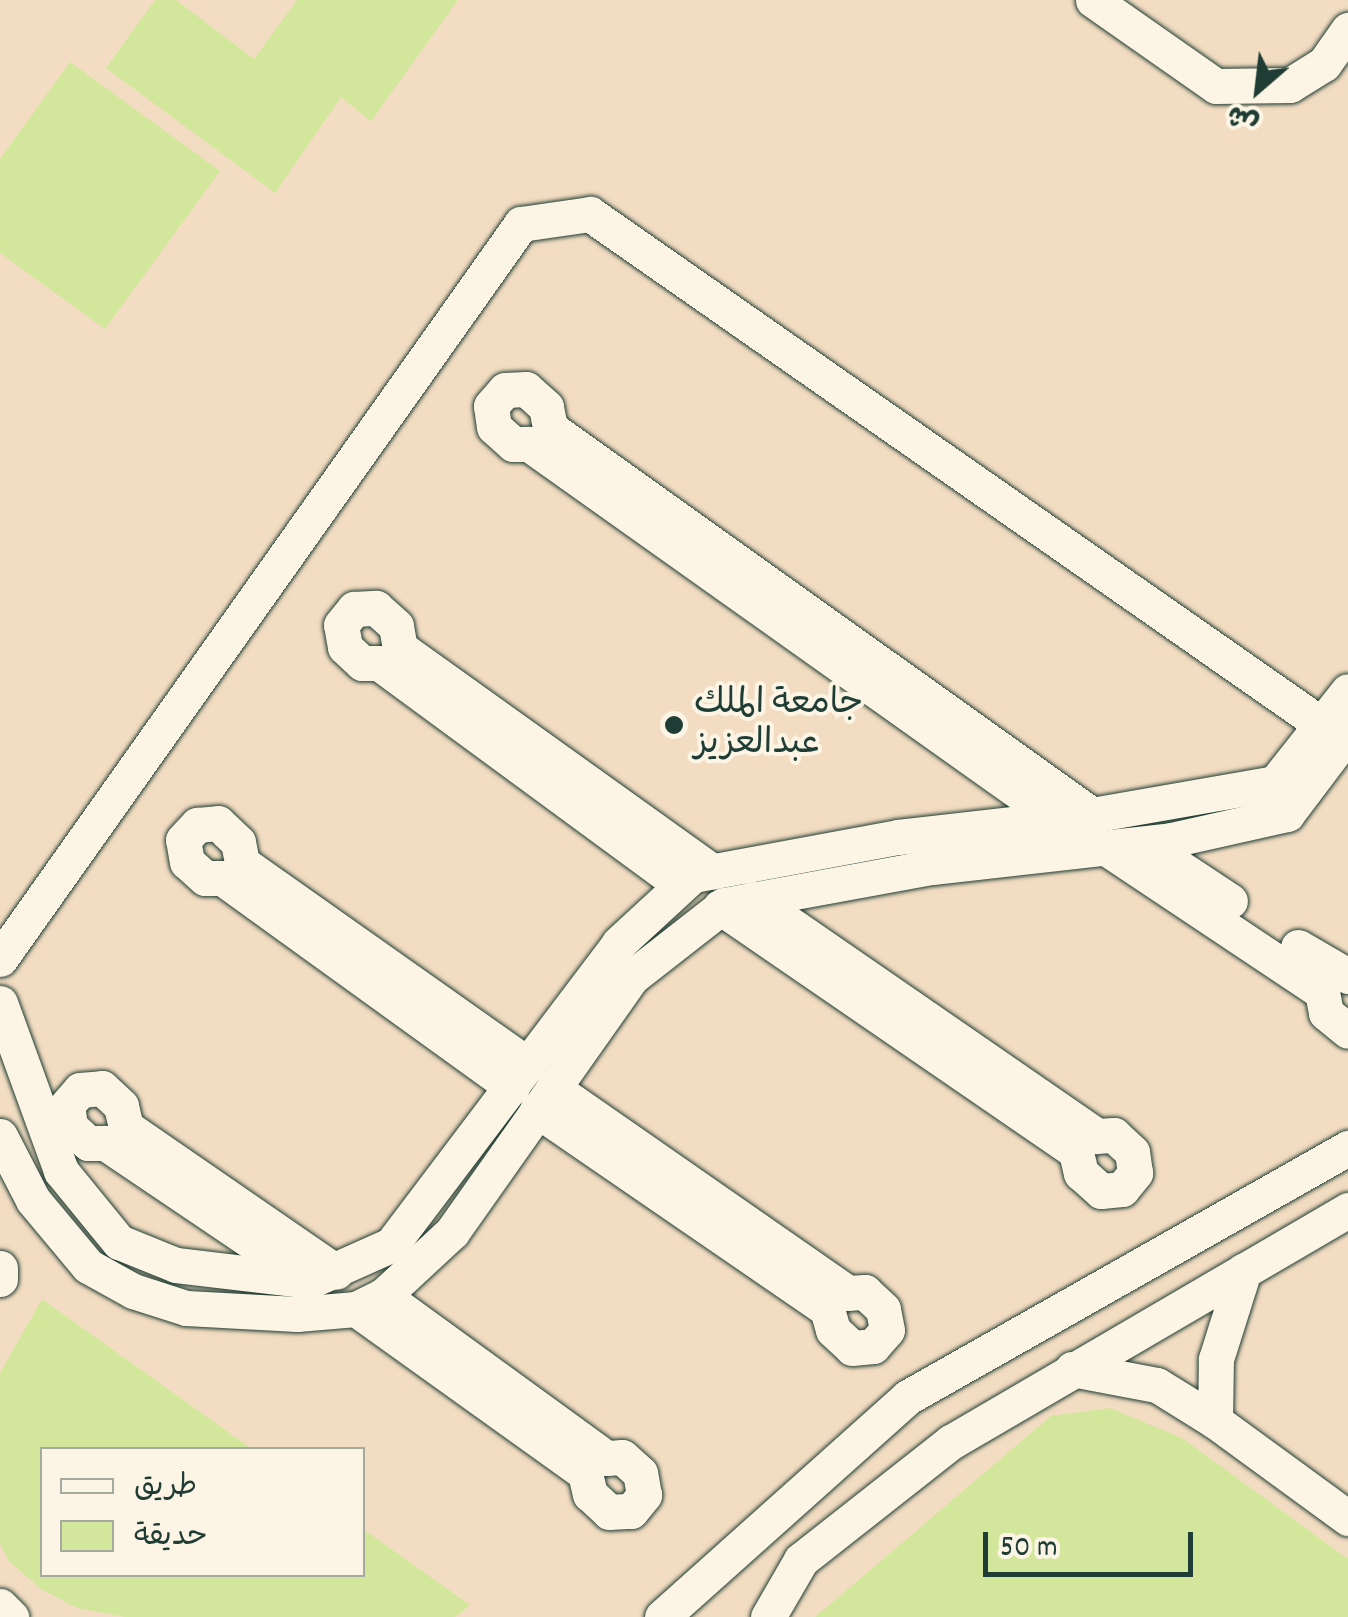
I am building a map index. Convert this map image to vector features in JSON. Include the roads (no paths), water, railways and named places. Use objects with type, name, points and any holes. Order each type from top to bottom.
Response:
[{"type":"street","points":[[1094,0],[1216,86],[1290,86],[1324,64],[1348,30]]},
{"type":"street","points":[[0,959],[521,224],[590,214],[1341,735]]},
{"type":"street","points":[[1057,819],[529,444],[512,444],[494,427],[491,406],[505,390],[526,389],[546,408],[550,428],[1092,815]]},
{"type":"street","points":[[376,608],[396,626],[400,648],[697,878],[379,663],[362,664],[345,646],[341,625],[354,610],[376,608]]},
{"type":"street","points":[[0,1002],[62,1171],[119,1242],[176,1265],[323,1276],[392,1245],[632,977],[737,903],[932,868],[1144,844],[1288,814],[1341,735],[1348,692]]},
{"type":"street","points":[[0,1136],[33,1200],[88,1266],[133,1290],[186,1308],[298,1314],[369,1302],[452,1232],[619,943],[697,878],[898,837],[1092,815],[1275,783],[1341,735]]},
{"type":"street","points":[[533,1087],[242,863],[238,842],[218,823],[197,825],[183,840],[187,862],[204,878],[222,878],[533,1087],[848,1293],[865,1292],[883,1309],[887,1330],[873,1346],[852,1348],[832,1330],[828,1308],[533,1087]]},
{"type":"street","points":[[1144,844],[1342,976],[1348,976]]},
{"type":"street","points":[[1106,848],[1322,992],[1326,1013],[1348,1031]]},
{"type":"street","points":[[737,903],[1097,1136],[1114,1135],[1132,1152],[1136,1174],[1122,1189],[1101,1191],[1081,1173],[1076,1152],[737,903]]},
{"type":"street","points":[[102,1088],[121,1106],[126,1128],[323,1276],[105,1143],[88,1143],[70,1126],[67,1105],[80,1090],[102,1088]]},
{"type":"street","points":[[662,1617],[908,1397],[1348,1148]]},
{"type":"street","points":[[768,1617],[801,1560],[952,1442],[1348,1210]]},
{"type":"street","points":[[0,1268],[0,1279]]},
{"type":"street","points":[[1214,1421],[1216,1358],[1244,1270]]},
{"type":"street","points":[[369,1302],[606,1458],[622,1456],[640,1474],[644,1495],[631,1511],[609,1512],[590,1494],[585,1473],[369,1302]]},
{"type":"street","points":[[1072,1370],[1157,1385],[1214,1421],[1348,1518]]},
{"type":"street","points":[[0,1606],[12,1617]]},
{"type":"place","name":"جامعة الملك عبدالعزيز","points":[[674,725]]}]
